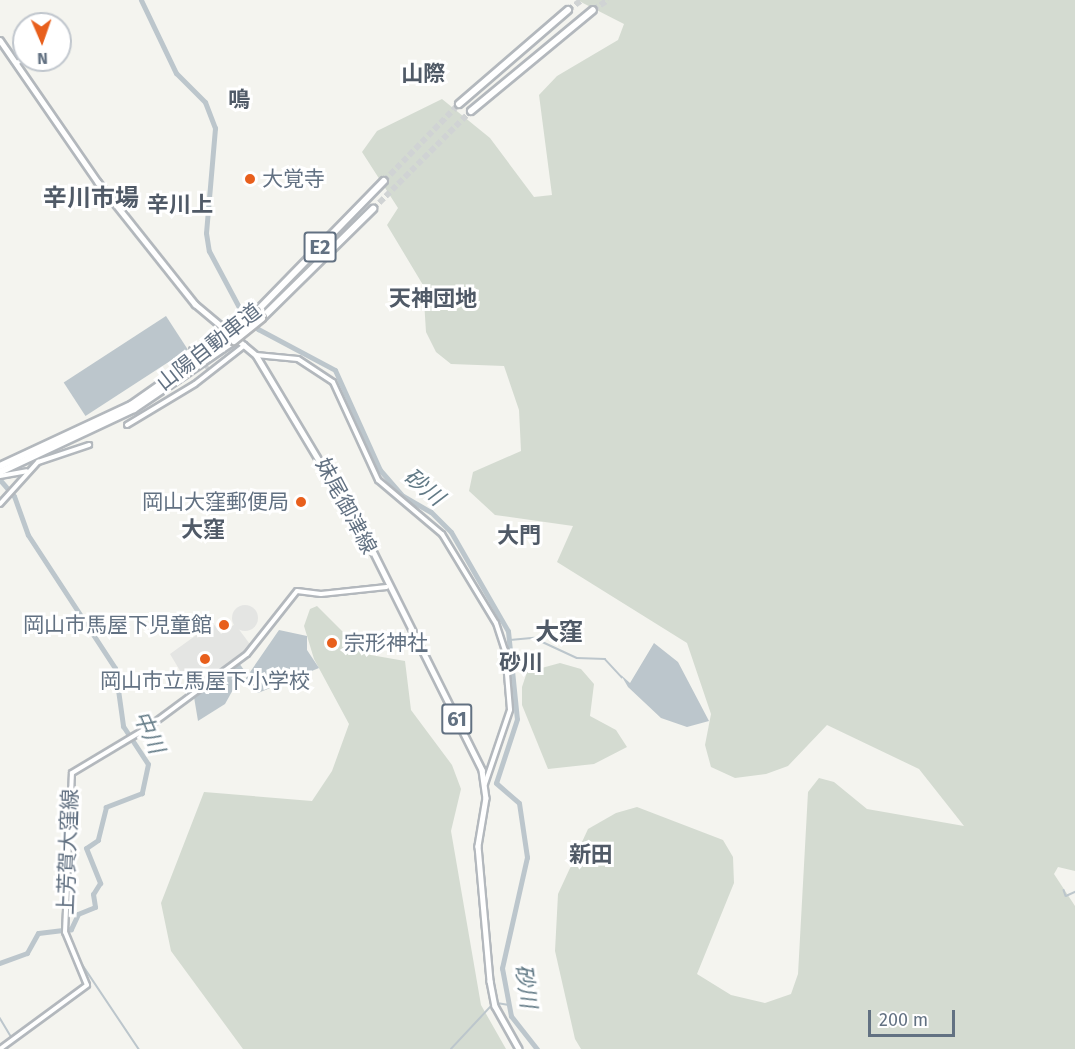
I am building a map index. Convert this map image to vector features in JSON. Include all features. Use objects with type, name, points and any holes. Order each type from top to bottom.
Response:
[{"type":"highway","points":[[459,104],[516,51],[568,10]]},
{"type":"highway","points":[[471,111],[524,62],[593,10]]},
{"type":"highway","name":"山陽自動車道","points":[[232,338],[384,181]]},
{"type":"highway","name":"山陽自動車道","points":[[1,474],[89,431],[158,389],[262,318],[373,209]]},
{"type":"highway","name":"山陽自動車道","points":[[0,466],[89,431]]},
{"type":"main road","name":"妹尾御津線","points":[[0,40],[12,57]]},
{"type":"main road","name":"妹尾御津線","points":[[22,72],[98,182],[195,304],[256,355],[361,528],[387,588],[482,770],[484,784],[478,846],[490,981],[495,1006],[519,1049]]},
{"type":"street","points":[[127,426],[246,345]]},
{"type":"street","points":[[256,355],[298,359],[333,382],[378,480],[442,534],[496,623],[505,650],[510,711],[484,784]]},
{"type":"street","points":[[1,474],[27,471],[61,452],[89,445]]},
{"type":"street","points":[[0,504],[10,496],[27,471]]},
{"type":"street","name":"上芳賀大窪線","points":[[0,1049],[87,985],[65,930],[72,775],[132,736],[251,650],[297,591],[321,594],[387,588]]},
{"type":"shaded area","points":[[577,0],[1075,0],[1075,871],[1058,867],[1054,874],[1075,906],[1075,1049],[581,1049],[575,1039],[555,951],[558,894],[588,829],[616,813],[637,807],[723,840],[733,857],[734,883],[697,974],[731,995],[765,1003],[791,994],[798,974],[808,792],[819,778],[834,782],[867,809],[964,826],[919,769],[827,725],[788,766],[766,774],[735,778],[711,767],[705,745],[711,714],[687,643],[557,562],[573,526],[495,515],[469,491],[473,472],[521,451],[519,410],[504,366],[451,364],[436,352],[426,332],[423,285],[387,225],[398,208],[362,152],[377,131],[442,99],[490,138],[534,197],[552,195],[539,95],[557,76],[618,40],[624,24]]},
{"type":"shaded area","points":[[166,316],[188,350],[85,416],[64,382]]},
{"type":"shaded area","points":[[245,605],[254,609],[258,618],[254,627],[245,631],[236,627],[232,618],[236,609]]},
{"type":"shaded area","points":[[317,606],[365,654],[405,661],[411,710],[452,765],[461,789],[451,831],[481,1005],[506,1049],[243,1049],[171,951],[161,903],[204,792],[312,801],[332,771],[349,724],[314,659],[304,626],[310,609]]},
{"type":"shaded area","name":"岡山市立馬屋下小学校","points":[[213,623],[221,634],[235,624],[252,647],[191,689],[170,654]]},
{"type":"shaded area","points":[[279,630],[307,636],[307,650],[319,668],[258,693],[247,687],[246,678]]},
{"type":"shaded area","points":[[654,643],[678,662],[709,721],[687,727],[661,718],[628,687],[621,675],[630,683]]},
{"type":"shaded area","points":[[239,663],[244,670],[225,704],[198,721],[194,697]]},
{"type":"shaded area","points":[[560,663],[581,669],[594,684],[590,716],[616,730],[627,747],[594,764],[548,769],[522,705],[522,687],[527,672]]},
{"type":"waterway","name":"砂川","points":[[141,0],[176,73],[205,102],[215,128],[206,233],[209,251],[240,309],[258,329],[335,370],[380,470],[403,496],[431,512],[451,532],[508,631],[517,719],[496,783],[519,803],[527,857],[502,968],[511,1016],[537,1049]]},
{"type":"waterway","name":"中川","points":[[0,480],[14,496],[28,535],[115,668],[123,726],[148,764],[142,793],[106,807],[98,840],[86,848],[100,883],[93,894],[95,907],[78,914],[71,929],[38,933],[27,953],[0,963]]},
{"type":"waterway","points":[[510,640],[534,638],[577,658],[605,659],[622,677]]},
{"type":"waterway","points":[[1064,890],[1066,896],[1075,892]]},
{"type":"waterway","points":[[68,930],[74,948]]},
{"type":"waterway","points":[[78,958],[139,1049]]},
{"type":"waterway","points":[[63,1007],[90,987]]},
{"type":"waterway","points":[[497,1003],[509,1005]]},
{"type":"waterway","points":[[451,1049],[492,1005]]},
{"type":"waterway","points":[[0,1018],[12,1038]]},
{"type":"tunnel","points":[[568,10],[582,0]]},
{"type":"tunnel","points":[[593,10],[608,0]]},
{"type":"tunnel","points":[[384,181],[459,104]]},
{"type":"tunnel","points":[[373,209],[471,111]]},
{"type":"tunnel","points":[[202,361],[208,369]]},
{"type":"place","name":"大覚寺","points":[[250,179]]},
{"type":"place","name":"岡山大窪郵便局","points":[[301,502]]},
{"type":"place","name":"岡山市馬屋下児童館","points":[[224,625]]},
{"type":"place","name":"宗形神社","points":[[332,643]]},
{"type":"place","name":"岡山市立馬屋下小学校","points":[[205,659]]},
{"type":"district","name":"山際","points":[[423,74]]},
{"type":"district","name":"鳴","points":[[239,100]]},
{"type":"district","name":"辛川市場","points":[[91,199]]},
{"type":"district","name":"辛川上","points":[[180,205]]},
{"type":"district","name":"天神団地","points":[[433,299]]},
{"type":"district","name":"大窪","points":[[203,530]]},
{"type":"district","name":"大門","points":[[519,536]]},
{"type":"district","name":"大窪","points":[[559,633]]},
{"type":"district","name":"砂川","points":[[521,663]]},
{"type":"district","name":"新田","points":[[591,855]]}]
